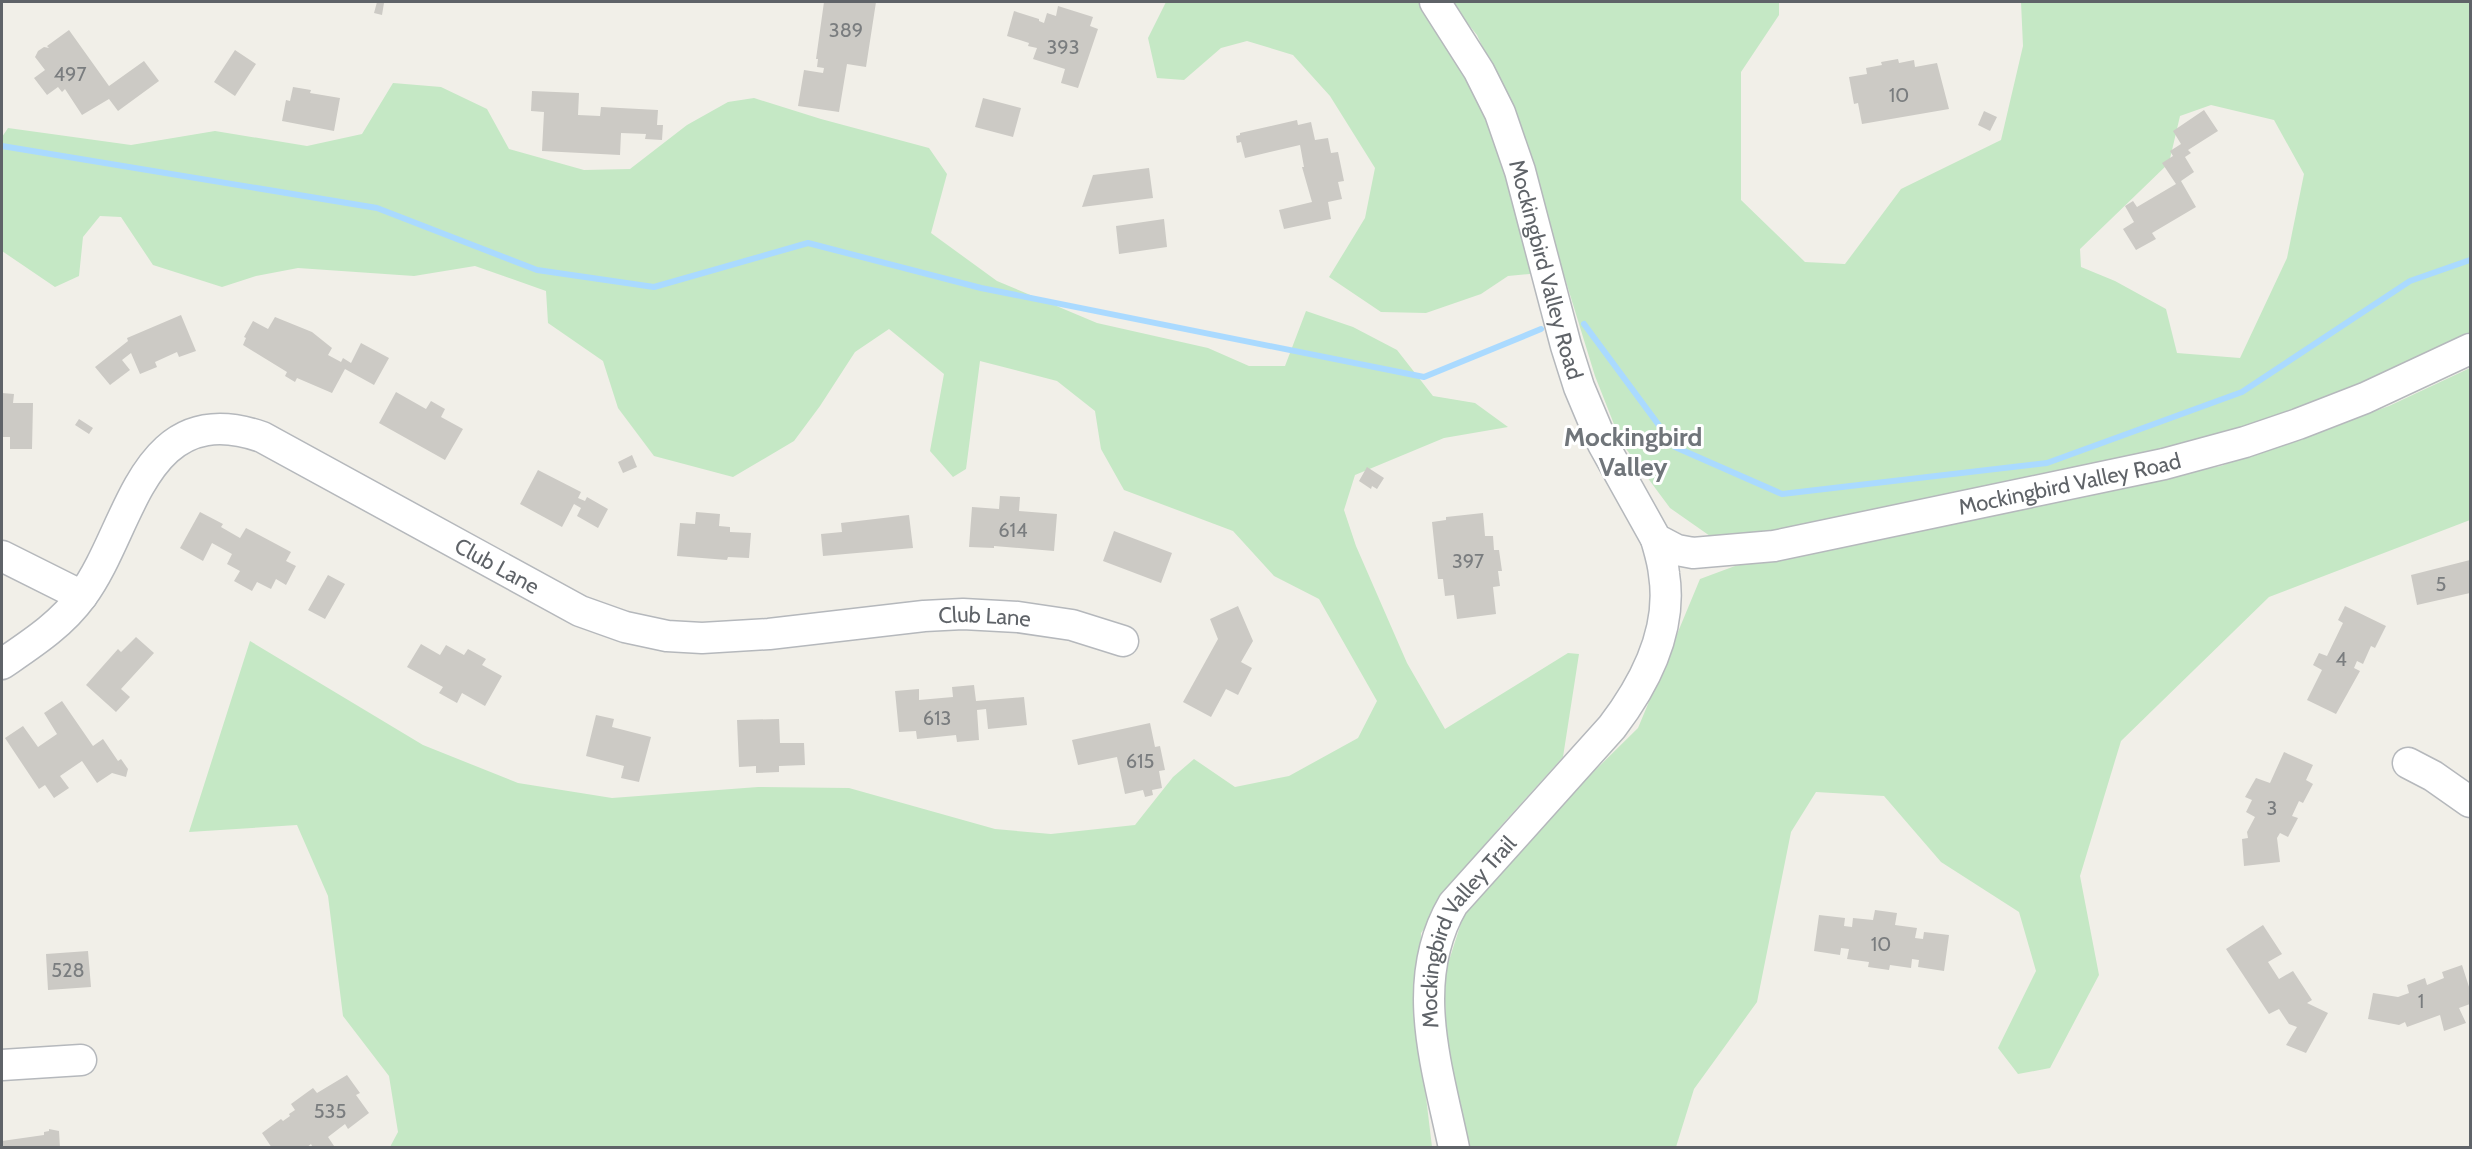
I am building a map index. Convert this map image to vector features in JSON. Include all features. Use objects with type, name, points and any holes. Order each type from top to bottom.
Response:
[{"type":"street","name":"Mockingbird Valley Road","points":[[1435,2],[1479,70],[1500,112],[1520,171],[1579,387],[1603,444],[1656,538],[1664,575],[1665,597],[1660,637],[1648,669],[1626,708],[1592,749]]},
{"type":"street","name":"Mockingbird Valley Road","points":[[1656,538],[1677,550],[1693,554],[1774,546],[2164,464],[2245,442],[2298,424],[2366,398],[2470,349]]},
{"type":"street","name":"Club Lane","points":[[2,664],[41,638],[82,596],[101,565],[135,490],[152,465],[182,440],[209,429],[231,429],[262,437],[580,611],[625,627],[667,636],[702,638],[769,634],[924,616],[963,614],[1018,617],[1072,625],[1124,641]]},
{"type":"street","points":[[2,556],[82,596]]},
{"type":"street","name":"Mockingbird Valley Trail","points":[[1454,1148],[1433,1051],[1430,1022],[1429,976],[1438,934],[1453,904],[1592,749]]},
{"type":"street","points":[[2408,763],[2433,776],[2470,802]]},
{"type":"street","points":[[2,1065],[81,1060]]},
{"type":"green space","points":[[1166,2],[1421,2],[1501,140],[1540,273],[1508,276],[1481,294],[1426,313],[1381,312],[1329,277],[1365,218],[1375,168],[1330,96],[1293,55],[1247,41],[1221,48],[1184,80],[1157,78],[1148,38]]},
{"type":"green space","points":[[1450,2],[1779,2],[1779,15],[1741,72],[1741,200],[1805,262],[1845,264],[1901,189],[2001,140],[2023,46],[2021,2],[2470,2],[2470,341],[2308,411],[2110,463],[1751,540],[1710,536],[1670,508],[1621,442],[1595,376],[1517,122],[1477,35]],"holes":[[[2211,105],[2274,120],[2304,174],[2287,258],[2240,358],[2177,353],[2166,309],[2115,281],[2081,267],[2080,249],[2169,163],[2180,116]]]},
{"type":"green space","points":[[393,83],[441,87],[487,109],[509,149],[584,170],[630,169],[687,125],[728,102],[754,98],[929,148],[947,174],[931,233],[997,281],[1097,323],[1208,348],[1249,366],[1285,366],[1306,311],[1353,327],[1397,350],[1433,396],[1475,403],[1508,427],[1444,438],[1355,475],[1344,510],[1356,546],[1407,663],[1445,729],[1568,653],[1579,654],[1563,757],[1499,828],[1421,933],[1420,1047],[1432,1147],[390,1147],[398,1132],[389,1076],[343,1016],[328,896],[297,825],[189,832],[250,641],[423,745],[518,783],[612,798],[758,787],[849,788],[995,829],[1051,834],[1135,825],[1173,777],[1194,759],[1235,787],[1289,776],[1358,738],[1377,701],[1319,599],[1274,576],[1233,531],[1124,490],[1101,449],[1095,411],[1057,381],[980,361],[966,469],[953,477],[930,451],[944,374],[889,329],[855,352],[794,441],[733,477],[654,456],[618,408],[603,361],[548,323],[546,291],[475,266],[414,276],[298,268],[256,276],[222,287],[153,265],[121,217],[100,216],[83,237],[79,276],[55,287],[2,251],[2,137],[8,128],[131,145],[215,131],[307,146],[362,134]]},
{"type":"green space","points":[[2470,368],[2470,520],[2269,597],[2121,741],[2080,876],[2099,975],[2050,1068],[2018,1074],[1998,1048],[2036,971],[2019,912],[1941,862],[1884,796],[1816,792],[1791,832],[1757,1002],[1694,1089],[1676,1147],[1466,1147],[1448,1070],[1444,976],[1463,917],[1504,856],[1638,728],[1700,579],[1735,566],[2221,466],[2389,406]]},
{"type":"building","points":[[377,2],[384,3],[382,15],[374,13]]},
{"type":"building","points":[[824,2],[876,2],[866,67],[847,64],[839,112],[798,106],[804,70],[823,73],[824,68],[817,67],[818,59],[816,59]]},
{"type":"building","points":[[1058,6],[1093,17],[1090,26],[1098,29],[1078,88],[1061,83],[1065,69],[1033,59],[1037,48],[1007,36],[1014,11],[1039,19],[1044,23],[1047,13],[1056,16]]},
{"type":"building","points":[[69,30],[109,86],[144,61],[159,81],[118,111],[109,99],[82,115],[65,89],[62,92],[58,87],[47,95],[34,78],[45,70],[35,57],[38,51],[44,47],[49,48],[47,46]]},
{"type":"building","points":[[235,50],[256,64],[235,96],[214,82]]},
{"type":"building","points":[[1898,59],[1899,63],[1914,60],[1915,67],[1937,63],[1949,109],[1862,124],[1858,103],[1854,104],[1849,77],[1867,74],[1866,68]]},
{"type":"building","points":[[293,87],[311,90],[310,93],[340,98],[334,131],[282,121],[286,100],[290,101]]},
{"type":"building","points":[[532,91],[579,93],[578,115],[600,116],[601,107],[658,110],[657,125],[663,125],[662,140],[645,139],[646,134],[621,133],[620,155],[542,151],[544,112],[531,111]]},
{"type":"building","points":[[983,98],[1021,108],[1013,137],[975,127]]},
{"type":"building","points":[[2204,110],[2218,131],[2188,150],[2191,153],[2185,157],[2194,172],[2181,181],[2196,207],[2152,233],[2156,239],[2136,250],[2123,229],[2134,222],[2125,206],[2133,201],[2137,207],[2176,184],[2162,163],[2173,156],[2170,151],[2181,144],[2173,131]]},
{"type":"building","points":[[1984,111],[1997,117],[1990,131],[1978,125]]},
{"type":"building","points":[[1297,120],[1298,125],[1311,122],[1315,140],[1328,138],[1331,153],[1338,152],[1344,181],[1338,182],[1342,199],[1328,202],[1331,219],[1284,229],[1279,210],[1312,202],[1302,167],[1304,167],[1300,145],[1245,158],[1241,142],[1237,143],[1236,136],[1240,133]]},
{"type":"building","points":[[1149,168],[1153,198],[1082,207],[1093,175]]},
{"type":"building","points":[[1164,219],[1167,247],[1119,254],[1116,226]]},
{"type":"building","points":[[181,315],[196,351],[179,357],[177,352],[155,362],[157,367],[140,374],[131,353],[122,360],[130,370],[110,385],[95,367],[128,341],[127,338]]},
{"type":"building","points":[[275,317],[312,332],[332,348],[328,355],[341,362],[343,358],[351,363],[361,343],[389,358],[374,385],[345,369],[332,393],[297,378],[295,382],[285,376],[287,372],[243,345],[246,338],[244,337],[253,321],[268,329]]},
{"type":"building","points":[[396,392],[426,409],[431,401],[445,409],[441,417],[463,429],[445,460],[379,423]]},
{"type":"building","points":[[2,393],[14,394],[13,403],[33,403],[32,449],[10,449],[10,437],[2,437]]},
{"type":"building","points":[[79,419],[93,428],[89,434],[75,425]]},
{"type":"building","points":[[632,455],[637,467],[623,473],[618,462]]},
{"type":"building","points":[[1367,467],[1384,478],[1377,489],[1372,486],[1371,489],[1359,481]]},
{"type":"building","points":[[538,470],[581,492],[578,498],[585,501],[587,497],[608,509],[598,528],[577,516],[581,508],[574,504],[562,527],[520,504]]},
{"type":"building","points":[[1000,496],[1020,497],[1019,511],[1057,514],[1054,551],[994,546],[994,548],[969,547],[972,507],[999,509]]},
{"type":"building","points":[[200,512],[223,524],[221,527],[240,538],[246,528],[291,552],[286,561],[296,566],[286,585],[276,579],[271,589],[257,582],[252,591],[234,581],[240,571],[227,564],[232,554],[212,543],[203,561],[180,548]]},
{"type":"building","points":[[696,512],[720,514],[719,526],[730,527],[730,532],[751,533],[749,558],[728,557],[727,560],[677,556],[680,523],[695,524]]},
{"type":"building","points":[[1483,513],[1485,536],[1493,536],[1494,550],[1499,550],[1502,571],[1498,571],[1500,586],[1493,587],[1496,614],[1457,619],[1454,595],[1445,596],[1443,579],[1438,579],[1432,522],[1446,520],[1446,517]]},
{"type":"building","points":[[909,515],[913,548],[823,556],[821,534],[842,532],[841,523]]},
{"type":"building","points":[[1114,531],[1172,553],[1161,583],[1103,561]]},
{"type":"building","points":[[2470,560],[2470,593],[2417,605],[2411,575]]},
{"type":"building","points":[[328,575],[345,584],[325,619],[308,610]]},
{"type":"building","points":[[1238,606],[1253,641],[1241,662],[1252,668],[1238,695],[1226,689],[1211,717],[1183,702],[1218,639],[1210,619]]},
{"type":"building","points":[[2345,606],[2386,626],[2375,648],[2371,646],[2363,664],[2357,661],[2354,668],[2360,671],[2336,714],[2307,700],[2322,670],[2313,665],[2319,653],[2327,656],[2343,623],[2338,620]]},
{"type":"building","points":[[136,637],[154,653],[121,689],[130,697],[116,712],[86,685],[118,649],[121,652]]},
{"type":"building","points":[[421,644],[440,655],[446,645],[464,655],[468,649],[486,659],[482,665],[502,676],[485,706],[462,693],[457,703],[439,693],[443,687],[407,667]]},
{"type":"building","points":[[974,685],[976,701],[1024,697],[1027,725],[988,729],[986,709],[977,710],[979,740],[957,742],[956,735],[917,739],[916,731],[899,732],[895,691],[919,689],[919,700],[953,697],[952,687]]},
{"type":"building","points":[[62,701],[93,746],[103,739],[118,761],[121,759],[128,769],[126,777],[112,773],[97,783],[82,761],[60,776],[69,788],[54,798],[45,785],[39,789],[5,738],[23,726],[38,747],[57,734],[44,713]]},
{"type":"building","points":[[596,715],[614,719],[612,727],[651,737],[639,782],[621,778],[624,766],[586,756]]},
{"type":"building","points":[[779,719],[780,743],[804,743],[805,765],[779,766],[779,772],[756,773],[756,766],[739,767],[737,720]]},
{"type":"building","points":[[1150,723],[1155,747],[1160,746],[1165,770],[1159,771],[1162,788],[1152,790],[1153,795],[1145,797],[1143,790],[1125,794],[1117,757],[1078,765],[1072,740]]},
{"type":"building","points":[[2284,752],[2313,765],[2306,780],[2313,784],[2303,803],[2299,801],[2292,816],[2298,818],[2288,837],[2280,833],[2277,838],[2280,862],[2244,866],[2242,839],[2248,838],[2247,832],[2255,817],[2246,812],[2252,800],[2245,797],[2256,778],[2270,783]]},
{"type":"building","points":[[1875,910],[1897,913],[1895,925],[1917,928],[1915,938],[1923,939],[1924,932],[1949,935],[1944,971],[1918,967],[1919,960],[1912,959],[1911,968],[1890,965],[1889,970],[1868,967],[1869,962],[1847,959],[1849,949],[1841,948],[1840,955],[1814,951],[1819,915],[1845,918],[1844,926],[1852,927],[1853,918],[1873,920]]},
{"type":"building","points":[[2263,925],[2282,954],[2268,962],[2279,979],[2293,971],[2312,1000],[2307,1003],[2328,1013],[2306,1053],[2286,1045],[2297,1027],[2289,1024],[2279,1009],[2269,1014],[2226,949]]},
{"type":"building","points":[[88,951],[91,987],[48,990],[46,954]]},
{"type":"building","points":[[2462,965],[2470,990],[2470,1004],[2459,1008],[2466,1023],[2444,1031],[2440,1015],[2407,1027],[2405,1022],[2399,1025],[2368,1019],[2373,993],[2398,997],[2409,993],[2407,985],[2425,978],[2427,985],[2444,978],[2442,972]]},
{"type":"building","points":[[347,1075],[360,1093],[356,1095],[369,1113],[348,1129],[345,1124],[328,1137],[334,1146],[332,1148],[313,1148],[311,1144],[306,1148],[272,1148],[262,1133],[281,1119],[283,1121],[290,1116],[289,1114],[295,1110],[291,1104],[313,1088],[317,1093]]},
{"type":"building","points":[[49,1129],[59,1131],[60,1148],[2,1148],[2,1141],[44,1135],[44,1132]]},
{"type":"waterway","points":[[2,146],[377,208],[537,270],[654,287],[808,243],[981,288],[1424,377],[1541,329]]},
{"type":"waterway","points":[[1584,324],[1675,447],[1782,494],[2047,463],[2242,392],[2410,281],[2470,260]]},
{"type":"district","name":"Mockingbird Valley","points":[[1633,452]]}]
